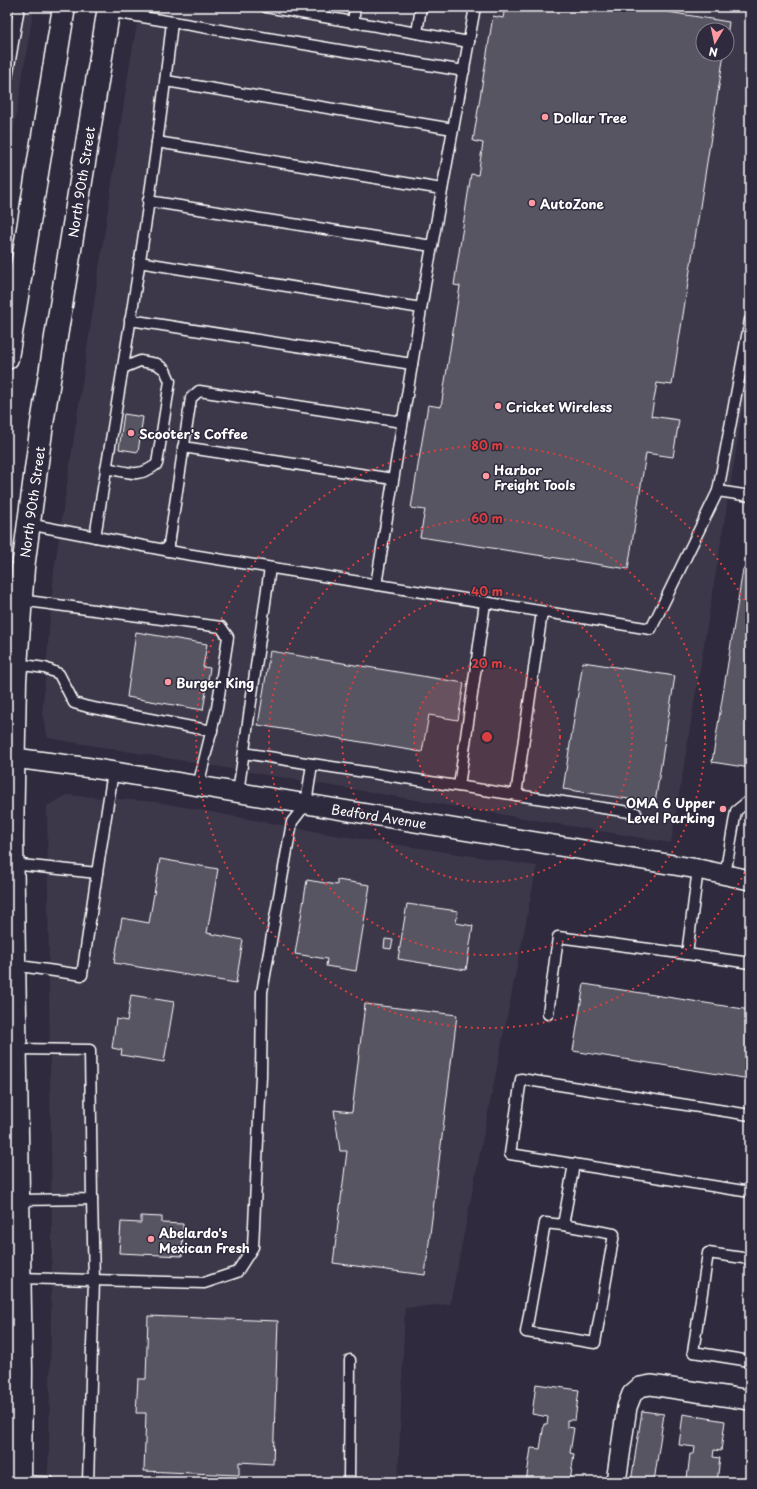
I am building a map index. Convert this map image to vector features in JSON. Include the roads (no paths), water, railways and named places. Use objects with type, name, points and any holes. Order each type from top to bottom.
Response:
[{"type":"main road","points":[[7,358],[64,7]]},
{"type":"main road","name":"North 90th Street","points":[[20,1481],[21,1371],[10,757],[20,600],[28,524],[44,409],[106,9]]},
{"type":"street","name":"Bedford Avenue","points":[[10,757],[113,772],[698,869],[750,880]]},
{"type":"street","points":[[616,1482],[627,1407],[632,1394],[640,1387],[651,1385],[750,1400]]},
{"type":"lane","points":[[7,78],[19,7]]},
{"type":"lane","points":[[266,7],[469,42]]},
{"type":"lane","points":[[353,22],[355,7]]},
{"type":"lane","points":[[417,33],[421,7]]},
{"type":"lane","points":[[376,585],[421,308],[475,7]]},
{"type":"lane","points":[[106,9],[172,22],[464,71]]},
{"type":"lane","points":[[95,537],[123,368],[157,142],[166,81],[172,22]]},
{"type":"lane","points":[[166,81],[454,129]]},
{"type":"lane","points":[[157,142],[442,189]]},
{"type":"lane","points":[[148,201],[432,246]]},
{"type":"lane","points":[[139,262],[421,308]]},
{"type":"lane","points":[[130,320],[412,364]]},
{"type":"lane","points":[[28,524],[168,551],[651,629],[718,491],[750,320]]},
{"type":"lane","points":[[106,468],[138,474],[148,471],[157,464],[170,381],[165,370],[157,364],[140,361],[123,368]]},
{"type":"lane","points":[[168,551],[191,398],[198,391],[402,422]]},
{"type":"lane","points":[[184,447],[393,479]]},
{"type":"lane","points":[[718,491],[750,496]]},
{"type":"lane","points":[[238,793],[270,568]]},
{"type":"lane","points":[[20,600],[221,627],[228,637],[217,708],[198,786]]},
{"type":"lane","points":[[459,786],[485,602]]},
{"type":"lane","points":[[516,795],[542,612]]},
{"type":"lane","points":[[16,664],[45,668],[59,674],[74,703],[212,731]]},
{"type":"lane","points":[[244,753],[636,813]]},
{"type":"lane","points":[[19,1278],[204,1283],[237,1272],[253,1247],[261,1076],[262,992],[292,822],[306,804],[312,764]]},
{"type":"lane","points":[[13,965],[82,976],[113,772]]},
{"type":"lane","points":[[725,875],[736,811],[746,803],[750,804]]},
{"type":"lane","points":[[12,864],[98,873]]},
{"type":"lane","points":[[686,954],[698,869]]},
{"type":"lane","points":[[548,1014],[558,937],[750,963]]},
{"type":"lane","points":[[15,1049],[90,1050],[94,1280],[88,1482]]},
{"type":"lane","points":[[750,1115],[522,1079],[510,1154],[750,1192]]},
{"type":"lane","points":[[563,1226],[574,1164]]},
{"type":"lane","points":[[18,1200],[92,1199]]},
{"type":"lane","points":[[545,1223],[563,1226],[614,1234],[596,1344],[526,1332],[545,1223]]},
{"type":"lane","points":[[750,1259],[708,1253],[693,1352],[750,1361]]},
{"type":"lane","points":[[349,1482],[350,1360]]},
{"type":"lane","points":[[20,1481],[49,1482]]},
{"type":"place","name":"Dollar Tree","points":[[545,117]]},
{"type":"place","name":"AutoZone","points":[[532,203]]},
{"type":"place","name":"Cricket Wireless","points":[[498,406]]},
{"type":"place","name":"Scooter's Coffee","points":[[131,433]]},
{"type":"place","name":"Harbor Freight Tools","points":[[486,476]]},
{"type":"place","name":"Burger King","points":[[168,682]]},
{"type":"place","name":"OMA 6 Upper Level Parking","points":[[723,809]]},
{"type":"place","name":"Abelardo's Mexican Fresh","points":[[151,1239]]}]
